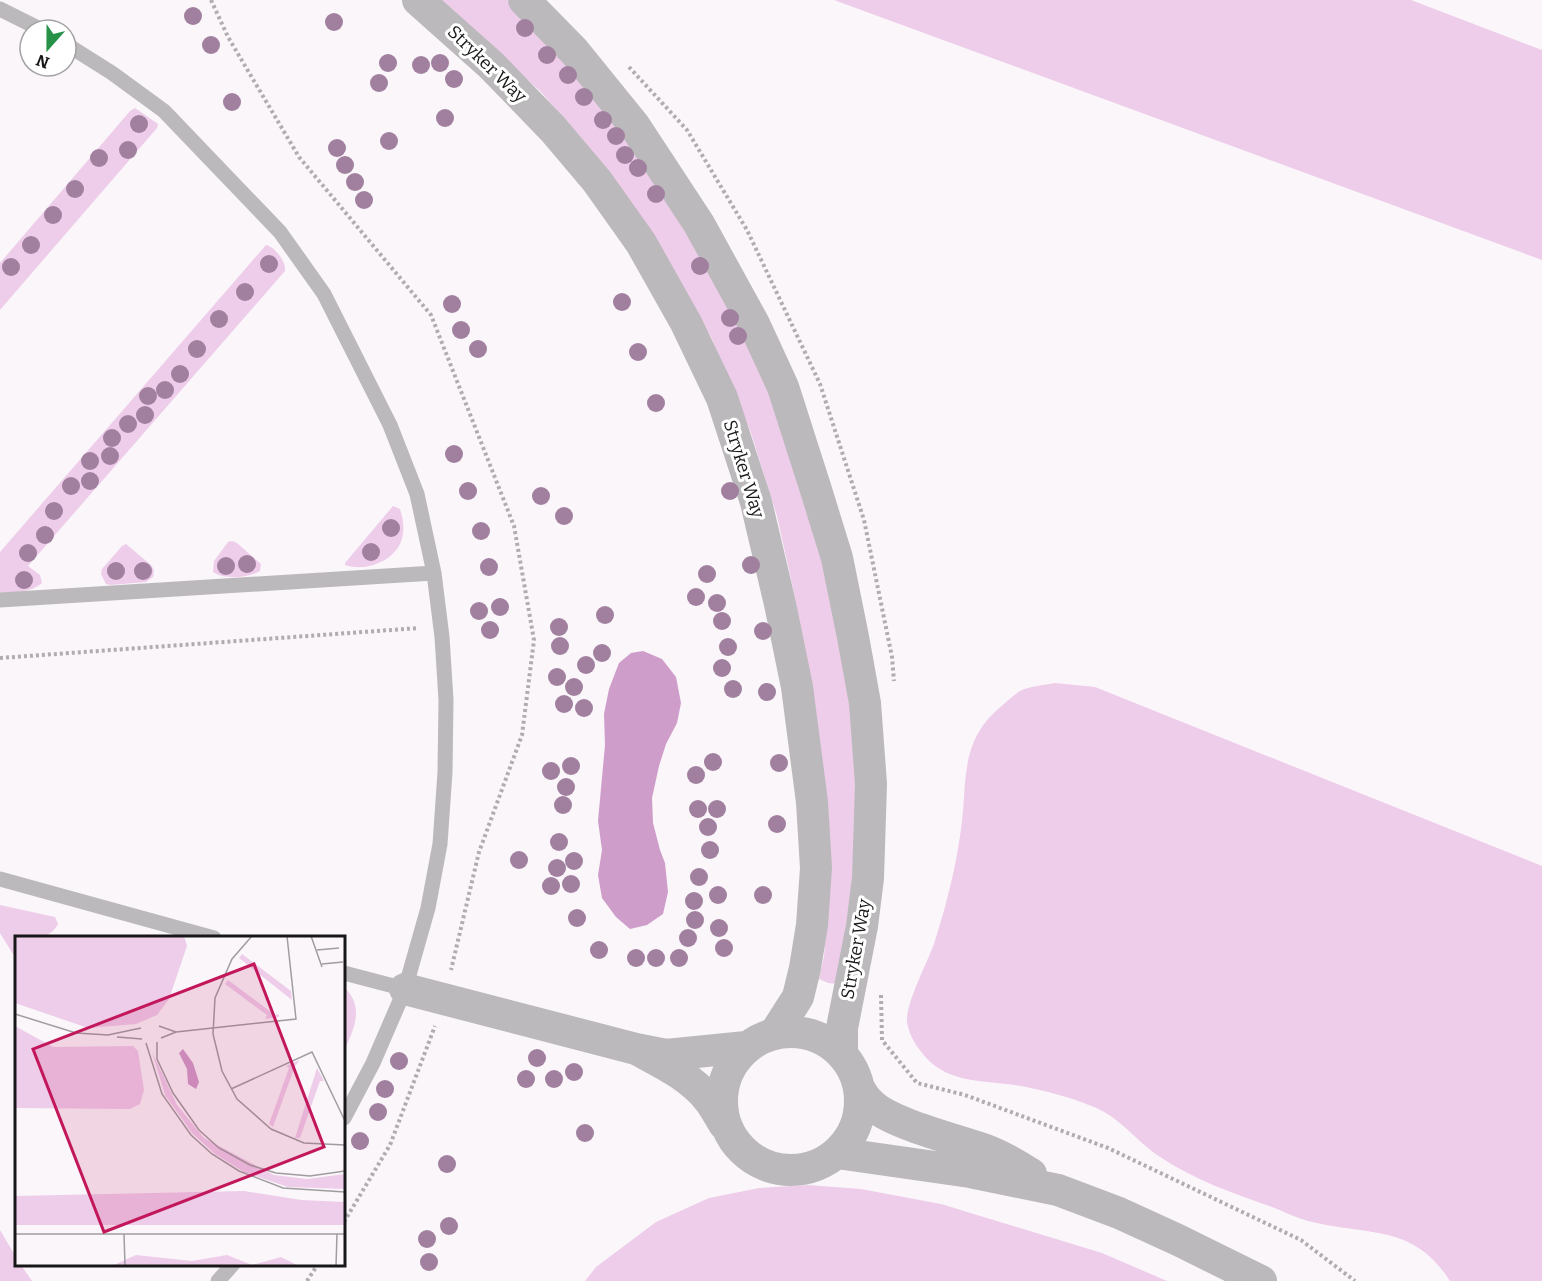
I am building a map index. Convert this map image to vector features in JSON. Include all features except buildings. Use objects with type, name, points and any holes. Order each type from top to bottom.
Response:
[{"type":"street","name":"Stryker Way","points":[[418,0],[491,64],[553,129],[597,181],[641,243],[686,323],[722,398],[756,502],[777,593],[797,687],[812,802],[816,868],[812,925],[798,997],[775,1033]]},
{"type":"street","name":"Stryker Way","points":[[524,0],[574,51],[634,125],[699,224],[754,324],[783,387],[837,558],[865,703],[871,784],[868,878],[862,926],[842,1028],[842,1054]]},
{"type":"street","points":[[405,989],[666,1055],[746,1047]]},
{"type":"street","points":[[726,1127],[721,1106],[723,1084],[732,1064],[746,1047],[775,1033],[791,1031],[810,1034],[827,1042],[842,1054],[870,1104],[884,1113],[1008,1160],[1058,1190]]},
{"type":"street","points":[[636,1049],[682,1075],[710,1101],[737,1146],[754,1160],[774,1168],[797,1170],[818,1165],[837,1153],[851,1134],[859,1112],[859,1088]]},
{"type":"street","points":[[837,1153],[970,1172],[1058,1190],[1119,1213],[1261,1281]]},
{"type":"lane","points":[[0,9],[18,18]]},
{"type":"lane","points":[[78,52],[164,111],[280,232],[321,290],[390,425],[417,494],[434,573],[441,626],[446,700],[445,772],[440,843],[428,908],[405,989],[373,1063],[345,1116]]},
{"type":"lane","points":[[0,600],[434,573]]},
{"type":"lane","points":[[0,879],[207,936]]},
{"type":"lane","points":[[345,973],[405,989]]},
{"type":"lane","points":[[218,1281],[231,1266]]},
{"type":"path","points":[[623,61],[687,130],[747,230],[820,384],[864,520],[892,657],[895,691]]},
{"type":"path","points":[[0,658],[441,626]]},
{"type":"path","points":[[881,983],[882,1040],[917,1083],[964,1095],[1108,1148],[1301,1240],[1354,1281]]},
{"type":"path","points":[[308,1281],[317,1266]]},
{"type":"shaded area","points":[[440,0],[507,0],[545,37],[599,102],[683,217],[774,398],[829,573],[856,744],[857,847],[838,984],[819,979],[824,956],[828,908],[824,790],[796,602],[777,516],[751,433],[711,337],[663,253],[600,161],[541,92]]},
{"type":"shaded area","points":[[834,0],[1411,0],[1542,50],[1542,260]]},
{"type":"shaded area","points":[[135,108],[158,124],[157,128],[0,310],[0,263],[130,111]]},
{"type":"shaded area","points":[[266,245],[273,248],[279,255],[284,263],[285,271],[28,566],[40,575],[42,583],[27,590],[0,593],[0,552]]},
{"type":"shaded area","points":[[393,506],[400,509],[403,519],[403,536],[396,550],[373,565],[352,567],[345,565],[345,563]]},
{"type":"shaded area","points":[[232,541],[261,564],[260,571],[236,577],[218,575],[213,572],[214,561],[228,542]]},
{"type":"shaded area","points":[[126,544],[151,565],[154,570],[153,577],[146,582],[106,584],[101,574],[102,569]]},
{"type":"shaded area","points":[[643,651],[662,659],[676,677],[681,703],[677,723],[666,744],[659,766],[652,798],[653,823],[665,863],[668,892],[663,914],[647,925],[630,929],[616,917],[602,898],[598,875],[602,850],[598,821],[605,745],[604,714],[609,689],[619,663],[631,653]]},
{"type":"shaded area","points":[[1055,683],[1095,687],[1542,866],[1542,1281],[1450,1281],[1435,1262],[1420,1249],[1403,1240],[1385,1234],[1305,1220],[1228,1191],[1187,1173],[1160,1157],[1112,1117],[1094,1107],[1040,1090],[952,1075],[929,1061],[919,1049],[908,1028],[908,1013],[913,994],[934,944],[949,890],[957,854],[966,770],[972,746],[984,724],[1016,694],[1028,688]]},
{"type":"shaded area","points":[[0,905],[55,917],[58,924],[55,929],[45,935],[15,936],[15,957],[0,933]]},
{"type":"shaded area","points":[[345,988],[354,1002],[356,1010],[351,1035],[345,1049]]},
{"type":"shaded area","points":[[808,1185],[861,1189],[941,1204],[1102,1253],[1167,1281],[585,1281],[596,1267],[656,1222],[709,1198],[759,1188]]},
{"type":"shaded area","points":[[0,1230],[15,1255],[15,1266],[22,1266],[32,1281],[0,1281]]}]
